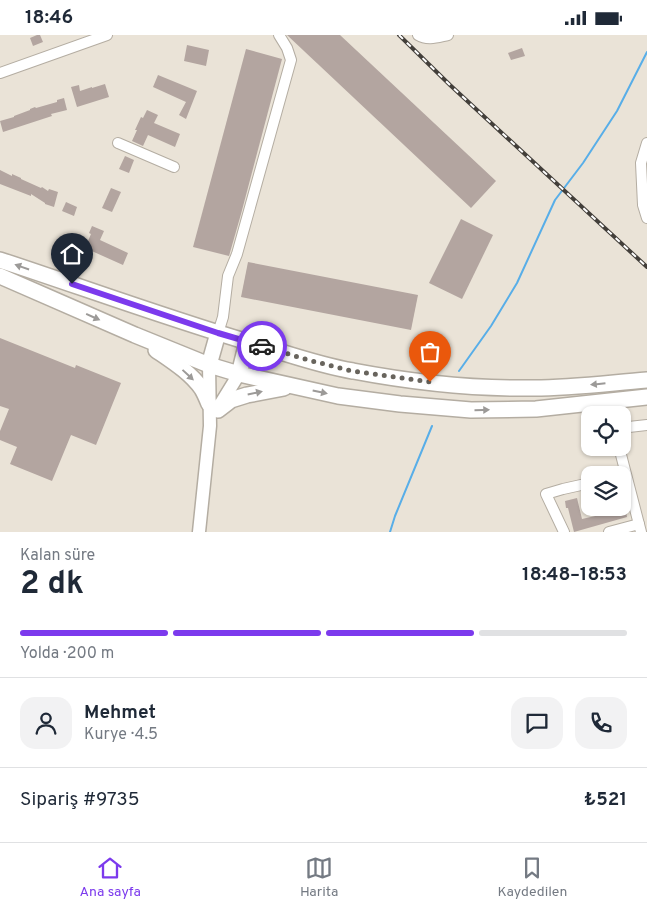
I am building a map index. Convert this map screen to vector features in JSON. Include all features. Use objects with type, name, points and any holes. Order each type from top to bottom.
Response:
[{"type":"highway","points":[[0,260],[218,333],[352,371],[468,386],[533,388],[647,380]]},
{"type":"highway","points":[[0,276],[209,365],[238,374],[338,396],[471,410],[536,409],[647,397]]},
{"type":"highway","points":[[209,365],[218,333]]},
{"type":"highway","points":[[135,335],[179,366],[202,389],[214,407],[247,395],[296,387]]},
{"type":"highway","points":[[238,374],[247,342]]},
{"type":"main road","points":[[199,532],[210,426],[214,407],[209,365]]},
{"type":"main road","points":[[214,407],[238,374]]},
{"type":"street","points":[[0,73],[107,35]]},
{"type":"street","points":[[218,333],[224,317],[228,277],[237,254],[291,60],[287,48],[279,35]]},
{"type":"street","points":[[418,35],[429,39],[448,35]]},
{"type":"street","points":[[118,143],[174,167]]},
{"type":"street","points":[[647,143],[641,163],[644,178],[643,205],[647,218]]},
{"type":"street","points":[[631,427],[647,425]]},
{"type":"street","points":[[564,532],[546,494],[581,485]]},
{"type":"street","points":[[609,532],[640,528],[631,499]]},
{"type":"building","points":[[40,35],[43,42],[33,46],[30,38]]},
{"type":"building","points":[[287,35],[340,35],[496,181],[471,208]]},
{"type":"building","points":[[187,45],[209,50],[206,66],[184,61]]},
{"type":"building","points":[[522,48],[525,56],[511,60],[508,53]]},
{"type":"building","points":[[246,49],[282,59],[229,256],[193,247]]},
{"type":"building","points":[[158,75],[197,91],[186,119],[179,115],[186,102],[153,87]]},
{"type":"building","points":[[105,84],[109,97],[77,107],[71,87],[79,85],[80,91]]},
{"type":"building","points":[[64,98],[67,110],[3,132],[0,121]]},
{"type":"building","points":[[147,110],[158,115],[154,123],[180,134],[175,147],[148,135],[143,146],[132,141],[141,117],[143,118]]},
{"type":"building","points":[[125,156],[134,160],[129,173],[119,169]]},
{"type":"building","points":[[0,170],[48,191],[49,189],[58,192],[54,207],[45,204],[31,194],[31,196],[0,184]]},
{"type":"building","points":[[111,188],[121,192],[112,212],[102,208]]},
{"type":"building","points":[[66,202],[77,207],[74,216],[62,211]]},
{"type":"building","points":[[461,219],[493,235],[462,299],[429,283]]},
{"type":"building","points":[[92,226],[104,231],[100,240],[128,253],[123,265],[85,248]]},
{"type":"building","points":[[248,262],[418,295],[411,330],[241,297]]},
{"type":"building","points":[[0,338],[75,368],[76,365],[121,383],[96,445],[71,435],[52,481],[10,464],[17,447],[0,440],[0,431],[9,409],[0,406]]},
{"type":"building","points":[[577,498],[582,519],[595,516],[627,517],[574,532],[565,501]]},
{"type":"waterway","points":[[459,371],[491,326],[517,283],[555,200],[583,163],[617,111],[647,52]]},
{"type":"waterway","points":[[390,532],[432,426]]},
{"type":"railway","points":[[399,35],[450,85],[647,267]]},
{"type":"way so far","points":[[262,346],[352,371],[430,382]]},
{"type":"route","points":[[72,284],[262,346]]}]
